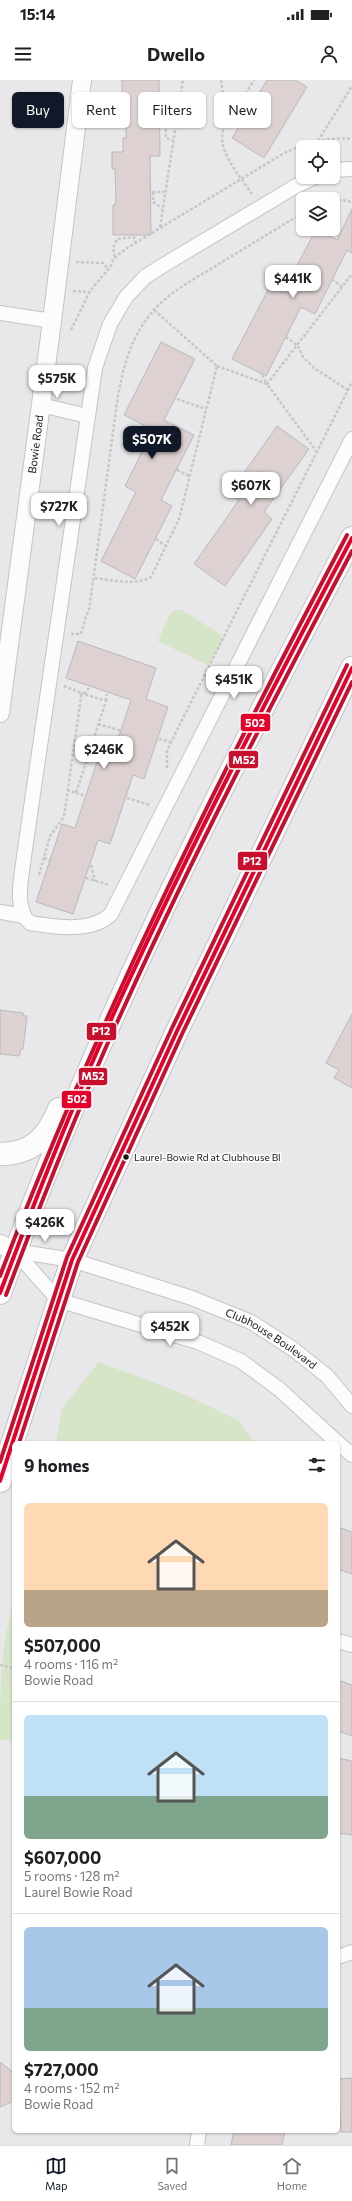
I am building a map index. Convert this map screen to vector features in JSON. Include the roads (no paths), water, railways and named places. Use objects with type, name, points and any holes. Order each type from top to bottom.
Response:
[{"type":"main road","points":[[0,1293],[7,1247],[28,1215],[108,1028],[249,734],[352,538]]},
{"type":"main road","points":[[13,1441],[72,1260],[177,1031],[345,696],[352,668]]},
{"type":"main road","points":[[0,1154],[19,1152],[32,1147],[42,1139],[54,1119],[86,1047],[94,1035],[108,1028]]},
{"type":"main road","points":[[0,1481],[12,1444]]},
{"type":"street","name":"Bowie Road","points":[[0,713],[52,321],[82,80]]},
{"type":"street","points":[[340,170],[352,169]]},
{"type":"street","points":[[300,184],[145,277],[126,297],[110,324],[99,352],[87,416],[59,624],[24,856],[21,898],[24,916],[30,923],[85,926],[100,922],[111,914],[352,438]]},
{"type":"street","points":[[0,313],[52,321]]},
{"type":"street","points":[[41,405],[87,416]]},
{"type":"street","points":[[0,912],[24,916]]},
{"type":"street","points":[[7,1247],[58,1300],[123,1318],[198,1342],[241,1361],[279,1389],[336,1441]]},
{"type":"street","name":"Clubhouse Boulevard","points":[[7,1247],[72,1260],[192,1298],[251,1322],[293,1349],[327,1376],[352,1406]]},
{"type":"street","points":[[340,1445],[352,1456]]},
{"type":"street","points":[[340,1642],[352,1645]]},
{"type":"street","points":[[340,1956],[352,1952]]},
{"type":"street","points":[[197,2145],[199,2133]]},
{"type":"place","name":"Laurel-Bowie Rd at Clubhouse Bl","points":[[126,1157]]}]
